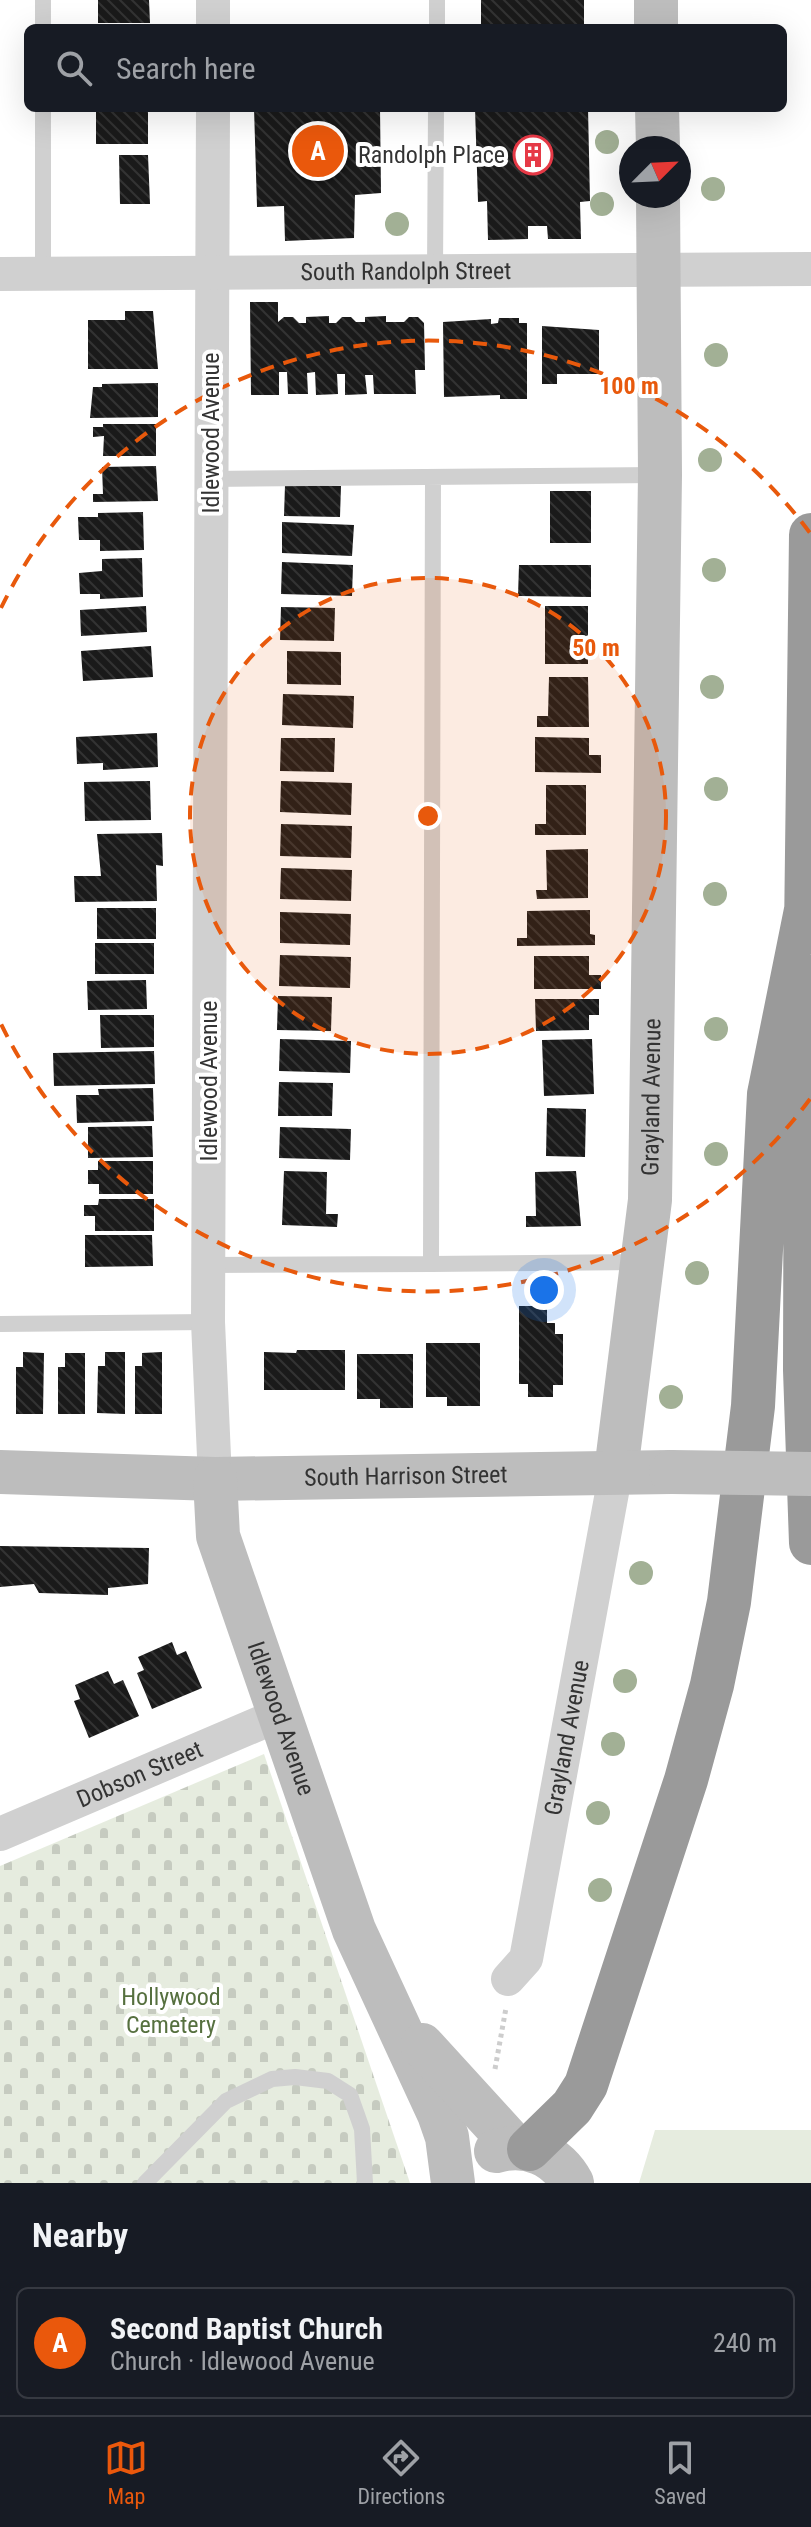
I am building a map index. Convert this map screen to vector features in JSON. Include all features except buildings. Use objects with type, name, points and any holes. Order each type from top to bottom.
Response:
[{"type":"highway","points":[[811,535],[805,1370],[811,1543]]},
{"type":"highway","points":[[522,2148],[572,2107],[586,2085],[681,1794],[712,1685],[741,1525],[753,1406],[769,1094],[807,905]]},
{"type":"street","points":[[213,0],[213,24]]},
{"type":"street","points":[[656,0],[656,24]]},
{"type":"street","name":"Idlewood Avenue","points":[[213,112],[208,1322],[218,1536],[354,1930],[399,2020],[447,2137],[453,2183]]},
{"type":"street","points":[[657,112],[658,136]]},
{"type":"street","name":"Grayland Avenue","points":[[508,1979],[526,1959],[616,1471],[650,1200],[660,475],[658,208]]},
{"type":"street","name":"South Randolph Street","points":[[0,274],[811,269]]},
{"type":"street","name":"South Harrison Street","points":[[0,1472],[215,1479],[616,1471],[811,1474]]},
{"type":"street","name":"Dobson Street","points":[[0,1834],[279,1715]]},
{"type":"street","name":"Idlewood Avenue","points":[[399,2020],[522,2148],[553,2160],[572,2183]]},
{"type":"street","points":[[459,2183],[482,2157],[522,2148]]},
{"type":"lane","points":[[43,0],[43,24]]},
{"type":"lane","points":[[437,0],[437,24]]},
{"type":"lane","points":[[43,112],[43,274]]},
{"type":"lane","points":[[435,272],[436,112]]},
{"type":"lane","points":[[211,479],[660,475]]},
{"type":"lane","points":[[431,1264],[433,477]]},
{"type":"lane","points":[[208,1265],[642,1262]]},
{"type":"lane","points":[[0,1324],[208,1322]]},
{"type":"lane","points":[[145,2183],[226,2101],[272,2079],[295,2077],[328,2081],[350,2095],[362,2129],[365,2183]]},
{"type":"path","points":[[492,2082],[504,2029]]},
{"type":"green space","name":"Hollywood Cemetery","points":[[264,1754],[410,2183],[0,2183],[0,1866]]},
{"type":"green space","points":[[655,2130],[811,2130],[811,2183],[639,2183]]},
{"type":"place","name":"Second Baptist Church","points":[[318,151]]},
{"type":"place","name":"Randolph Place","points":[[533,155]]}]
